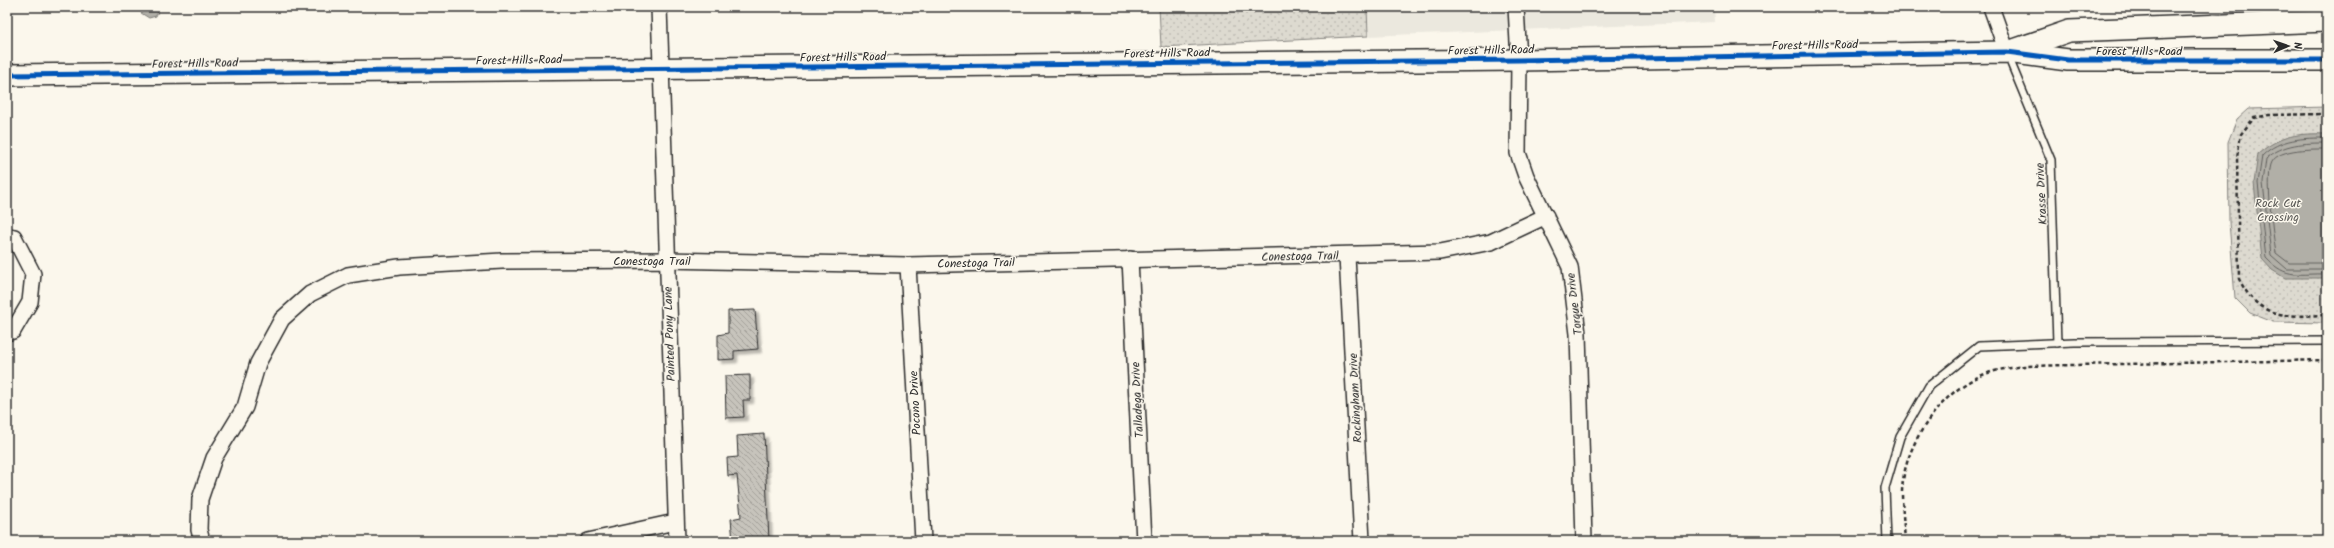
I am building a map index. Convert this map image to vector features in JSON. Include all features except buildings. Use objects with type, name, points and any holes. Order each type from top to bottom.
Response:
[{"type":"street","name":"Painted Pony Lane","points":[[659,7],[659,68],[676,541]]},
{"type":"street","name":"Torque Drive","points":[[1516,7],[1519,60],[1518,152],[1526,176],[1570,268],[1578,334],[1584,541]]},
{"type":"street","points":[[1991,7],[2007,52]]},
{"type":"street","name":"Forest Hills Road","points":[[2007,52],[2069,32],[2327,21]]},
{"type":"street","name":"Forest Hills Road","points":[[7,75],[1519,60],[2007,52],[2068,60],[2327,60]]},
{"type":"street","name":"Conestoga Trail","points":[[202,541],[199,530],[200,499],[214,458],[245,407],[258,363],[282,319],[310,294],[348,276],[399,267],[502,261],[666,260],[908,265],[1130,259],[1347,256],[1440,252],[1484,244],[1546,216]]},
{"type":"street","points":[[7,236],[14,237],[33,274],[30,302],[14,330],[7,333]]},
{"type":"street","name":"Rockingham Drive","points":[[1347,256],[1362,541]]},
{"type":"street","name":"Talladega Drive","points":[[1130,259],[1144,541]]},
{"type":"street","name":"Pocono Drive","points":[[908,265],[923,541]]},
{"type":"street","points":[[588,541],[676,522]]},
{"type":"lane","name":"Krasse Drive","points":[[2007,52],[2051,160],[2057,343]]},
{"type":"lane","points":[[1887,541],[1885,488],[1900,437],[1929,386],[1979,346],[2057,343],[2327,341]]},
{"type":"path","points":[[2327,114],[2269,115],[2254,118],[2241,134],[2237,158],[2240,279],[2247,295],[2262,309],[2281,316],[2327,315]]},
{"type":"path","points":[[1905,541],[1902,491],[1908,461],[1919,433],[1948,398],[1966,384],[1987,373],[2024,366],[2327,360]]},
{"type":"shaded area","points":[[1367,7],[1714,7],[1715,22],[1368,36]]},
{"type":"green space","points":[[1159,7],[1367,7],[1368,36],[1161,47]]},
{"type":"green space","name":"Rock Cut Crossing","points":[[2327,107],[2327,323],[2273,322],[2250,313],[2235,298],[2229,222],[2228,142],[2237,119],[2248,109]]},
{"type":"water","points":[[140,7],[160,7],[156,16],[149,18],[141,13]]},
{"type":"water","points":[[2327,134],[2327,278],[2285,278],[2272,270],[2262,259],[2254,183],[2258,154],[2274,143],[2290,136]]},
{"type":"cycle path","points":[[7,75],[1519,60],[2007,52],[2068,60],[2327,60]]}]
